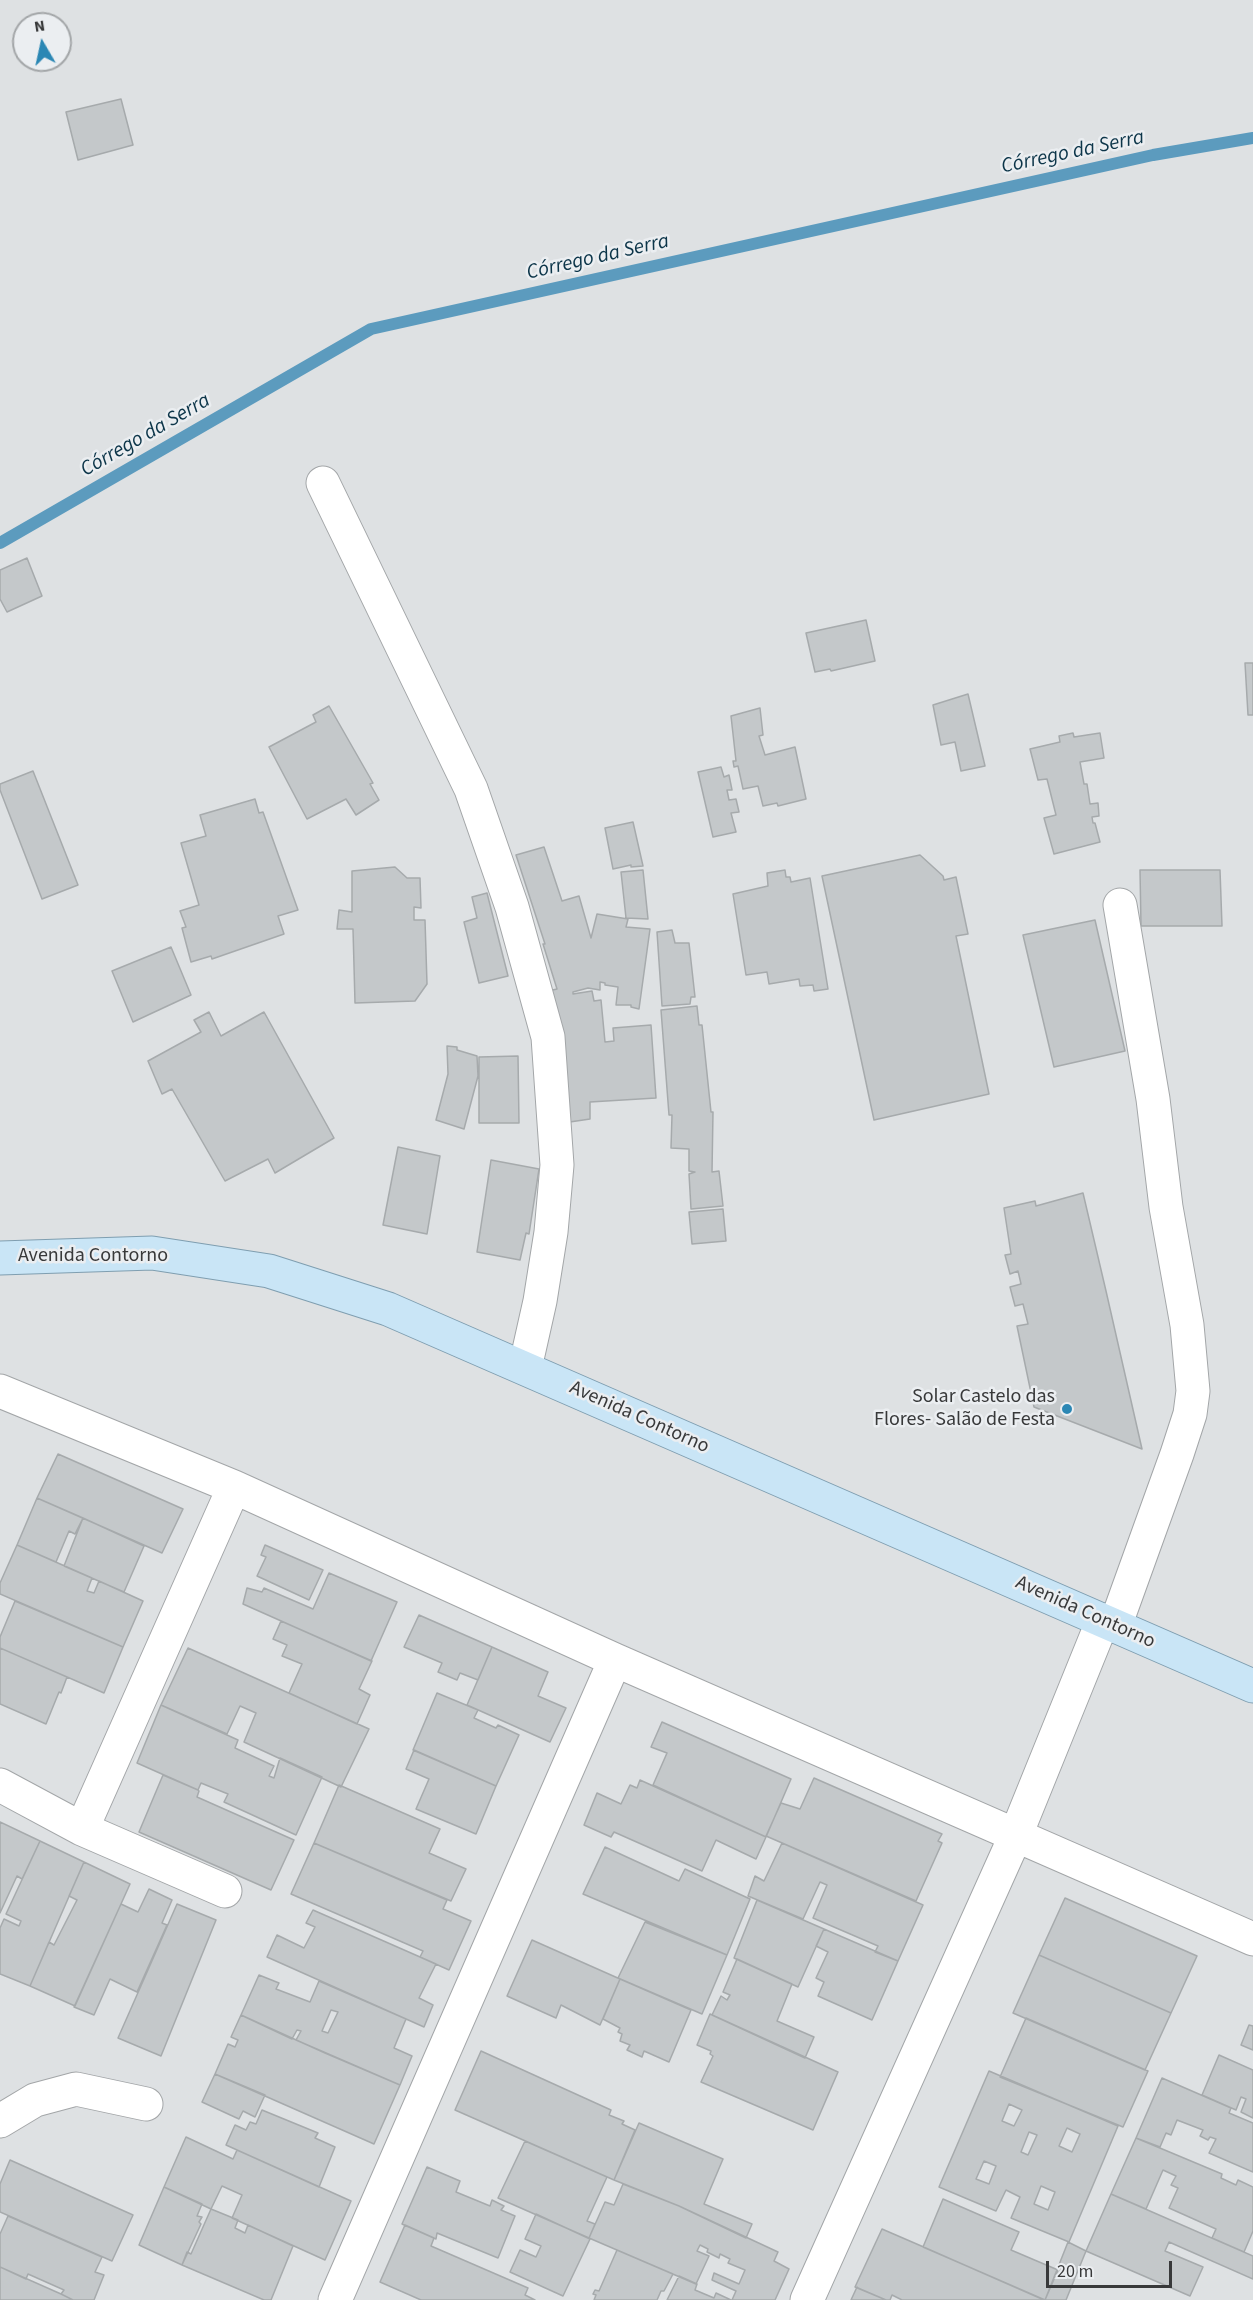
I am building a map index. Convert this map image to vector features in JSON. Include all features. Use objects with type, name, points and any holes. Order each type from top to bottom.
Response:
[{"type":"main road","name":"Avenida Contorno","points":[[0,1258],[152,1253],[269,1271],[388,1309],[1253,1686]]},
{"type":"street","points":[[323,483],[471,789],[512,907],[549,1036],[556,1176],[552,1232],[540,1302],[525,1368]]},
{"type":"street","points":[[807,2300],[1109,1623],[1190,1414],[1193,1391],[1186,1325],[1166,1207],[1153,1099],[1120,904]]},
{"type":"street","points":[[0,1391],[234,1487],[615,1660],[1015,1837],[1253,1939]]},
{"type":"street","points":[[82,1829],[234,1487]]},
{"type":"street","points":[[335,2300],[615,1660]]},
{"type":"street","points":[[0,1785],[82,1829],[225,1891]]},
{"type":"street","points":[[0,2121],[36,2100],[76,2089],[146,2104]]},
{"type":"building","points":[[121,99],[133,145],[78,160],[66,112]]},
{"type":"building","points":[[27,558],[42,596],[7,612],[0,599],[0,570]]},
{"type":"building","points":[[866,620],[875,661],[831,671],[830,669],[815,672],[806,633]]},
{"type":"building","points":[[1245,663],[1253,663],[1253,715],[1248,715]]},
{"type":"building","points":[[968,694],[985,766],[961,771],[955,742],[941,745],[933,705]]},
{"type":"building","points":[[329,706],[373,783],[370,784],[379,800],[356,815],[346,799],[307,819],[269,747],[316,722],[313,715]]},
{"type":"building","points":[[760,708],[763,735],[759,736],[765,755],[795,747],[806,799],[778,806],[777,803],[763,806],[758,786],[743,789],[738,766],[734,767],[733,761],[736,761],[731,716]]},
{"type":"building","points":[[1073,733],[1074,737],[1100,733],[1104,758],[1080,762],[1090,804],[1098,803],[1099,816],[1092,817],[1100,842],[1054,854],[1044,818],[1056,815],[1047,779],[1038,780],[1030,749],[1060,742],[1059,736]]},
{"type":"building","points":[[721,767],[724,777],[729,775],[732,790],[727,790],[729,800],[736,799],[739,812],[731,813],[736,832],[713,837],[698,772]]},
{"type":"building","points":[[33,771],[78,885],[42,899],[0,790],[0,784]]},
{"type":"building","points":[[255,799],[259,813],[263,812],[298,910],[278,916],[284,934],[212,959],[211,956],[191,962],[182,928],[186,927],[180,911],[199,905],[181,843],[206,836],[200,815]]},
{"type":"building","points":[[633,822],[643,866],[631,867],[631,865],[613,869],[605,828]]},
{"type":"building","points":[[544,847],[562,901],[579,896],[591,938],[597,914],[628,919],[626,927],[650,929],[639,1009],[631,1005],[616,1005],[618,987],[605,985],[605,983],[600,982],[600,990],[588,988],[573,992],[573,994],[592,991],[594,1001],[601,1000],[605,1042],[614,1041],[613,1028],[651,1025],[656,1098],[590,1102],[590,1119],[563,1123],[544,992],[557,989],[516,855]]},
{"type":"building","points":[[920,855],[943,876],[944,880],[956,877],[968,934],[956,936],[989,1094],[874,1120],[822,876]]},
{"type":"building","points":[[395,867],[407,878],[420,878],[421,908],[414,907],[414,920],[425,920],[427,984],[415,1001],[355,1003],[353,929],[337,929],[339,910],[352,912],[352,871]]},
{"type":"building","points":[[643,870],[648,919],[626,918],[621,872]]},
{"type":"building","points":[[785,870],[786,877],[790,877],[791,882],[810,878],[828,989],[814,991],[813,985],[800,986],[799,979],[769,984],[767,972],[746,975],[733,894],[768,886],[767,873]]},
{"type":"building","points":[[1140,870],[1220,870],[1222,926],[1141,926]]},
{"type":"building","points":[[487,893],[508,976],[479,983],[464,922],[477,918],[472,897]]},
{"type":"building","points":[[1095,920],[1125,1051],[1054,1067],[1023,935]]},
{"type":"building","points":[[672,930],[675,943],[689,943],[695,997],[691,997],[690,1004],[662,1006],[657,932]]},
{"type":"building","points":[[171,947],[191,995],[133,1022],[112,971]]},
{"type":"building","points":[[697,1006],[699,1025],[702,1025],[711,1112],[713,1112],[712,1172],[719,1171],[723,1206],[691,1209],[689,1174],[695,1172],[689,1171],[689,1149],[671,1148],[672,1115],[669,1115],[661,1010]]},
{"type":"building","points":[[209,1012],[221,1036],[264,1012],[334,1138],[275,1173],[268,1159],[225,1181],[172,1089],[162,1094],[148,1061],[201,1032],[194,1020]]},
{"type":"building","points":[[447,1046],[457,1047],[457,1050],[477,1056],[478,1076],[464,1129],[436,1120],[448,1074]]},
{"type":"building","points":[[518,1056],[519,1123],[479,1123],[479,1057]]},
{"type":"building","points":[[398,1147],[440,1156],[427,1234],[383,1225]]},
{"type":"building","points":[[491,1160],[539,1169],[529,1234],[526,1233],[520,1260],[477,1252]]},
{"type":"building","points":[[1083,1193],[1142,1449],[1034,1407],[1017,1326],[1028,1324],[1023,1304],[1015,1306],[1010,1287],[1021,1284],[1018,1271],[1010,1274],[1005,1255],[1011,1254],[1004,1208],[1035,1201],[1036,1206]]},
{"type":"building","points":[[723,1209],[726,1241],[692,1244],[689,1212]]},
{"type":"building","points":[[58,1454],[183,1509],[162,1553],[37,1498]]},
{"type":"building","points":[[37,1498],[83,1518],[75,1534],[69,1531],[56,1562],[17,1545]]},
{"type":"building","points":[[83,1518],[144,1546],[124,1592],[64,1566]]},
{"type":"building","points":[[17,1545],[92,1578],[87,1591],[94,1593],[99,1581],[143,1601],[123,1647],[0,1594],[0,1583]]},
{"type":"building","points":[[265,1545],[323,1570],[309,1600],[257,1576],[266,1557],[261,1555]]},
{"type":"building","points":[[329,1573],[397,1602],[371,1661],[243,1604],[247,1588],[262,1592],[264,1588],[313,1609]]},
{"type":"building","points":[[15,1601],[123,1647],[104,1693],[0,1648],[0,1637]]},
{"type":"building","points":[[419,1615],[492,1647],[478,1680],[460,1673],[457,1680],[438,1672],[442,1663],[404,1647]]},
{"type":"building","points":[[281,1621],[372,1661],[359,1689],[370,1695],[357,1724],[289,1693],[302,1664],[282,1656],[287,1645],[273,1639]]},
{"type":"building","points":[[492,1647],[548,1672],[538,1696],[566,1708],[550,1742],[467,1705]]},
{"type":"building","points":[[0,1648],[67,1677],[46,1724],[0,1704]]},
{"type":"building","points":[[188,1648],[369,1729],[341,1787],[244,1742],[256,1713],[240,1706],[227,1734],[161,1705]]},
{"type":"building","points":[[437,1693],[478,1710],[474,1718],[496,1728],[498,1725],[519,1735],[496,1786],[413,1750]]},
{"type":"building","points":[[161,1705],[238,1740],[235,1748],[274,1766],[269,1776],[274,1778],[280,1758],[322,1777],[296,1835],[224,1802],[228,1794],[201,1783],[198,1790],[137,1763]]},
{"type":"building","points":[[662,1722],[791,1779],[766,1837],[653,1785],[667,1753],[651,1747]]},
{"type":"building","points":[[414,1750],[496,1786],[476,1834],[416,1809],[429,1779],[406,1769]]},
{"type":"building","points":[[163,1775],[198,1790],[197,1797],[294,1840],[271,1890],[139,1832]]},
{"type":"building","points":[[814,1778],[942,1834],[938,1841],[942,1843],[916,1901],[766,1836],[781,1803],[800,1809]]},
{"type":"building","points":[[640,1780],[766,1837],[756,1859],[716,1840],[702,1871],[614,1832],[611,1837],[584,1825],[597,1793],[621,1804],[630,1785],[637,1788]]},
{"type":"building","points":[[339,1785],[440,1829],[429,1853],[466,1869],[451,1901],[314,1843]]},
{"type":"building","points":[[0,1822],[40,1841],[22,1879],[17,1876],[0,1913]]},
{"type":"building","points":[[40,1841],[84,1862],[30,1986],[0,1974],[0,1928],[4,1919],[19,1926],[21,1921],[6,1914]]},
{"type":"building","points":[[314,1843],[447,1900],[443,1909],[471,1921],[449,1970],[420,1957],[423,1951],[291,1894]]},
{"type":"building","points":[[782,1843],[923,1905],[898,1961],[875,1952],[878,1946],[813,1918],[827,1885],[820,1882],[803,1919],[748,1896],[755,1876],[764,1881]]},
{"type":"building","points":[[605,1847],[679,1881],[685,1869],[750,1899],[727,1955],[583,1894]]},
{"type":"building","points":[[84,1862],[130,1884],[75,2006],[30,1986],[49,1942],[54,1945],[77,1900],[69,1896]]},
{"type":"building","points":[[149,1889],[172,1900],[162,1923],[167,1925],[137,1992],[110,1979],[94,2015],[74,2007],[121,1904],[138,1912]]},
{"type":"building","points":[[1065,1898],[1197,1956],[1171,2013],[1039,1955]]},
{"type":"building","points":[[757,1900],[824,1929],[798,1987],[734,1958]]},
{"type":"building","points":[[177,1904],[216,1920],[161,2056],[118,2038]]},
{"type":"building","points":[[313,1910],[436,1964],[419,1998],[433,2005],[424,2027],[267,1957],[277,1935],[304,1948],[315,1927],[306,1923]]},
{"type":"building","points":[[645,1922],[727,1955],[702,2014],[618,1978]]},
{"type":"building","points":[[824,1929],[898,1961],[872,2020],[818,1996],[824,1982],[816,1978],[828,1952],[816,1946]]},
{"type":"building","points":[[532,1940],[620,1979],[600,2025],[561,2005],[556,2018],[507,1996]]},
{"type":"building","points":[[1039,1955],[1171,2013],[1145,2070],[1013,2013]]},
{"type":"building","points":[[737,1959],[792,1984],[777,2021],[814,2037],[805,2058],[712,2015],[721,1996],[727,2000],[730,1995],[723,1992]]},
{"type":"building","points":[[259,1975],[279,1983],[276,1989],[310,2002],[319,1981],[406,2019],[394,2048],[412,2056],[400,2085],[296,2040],[301,2031],[297,2030],[292,2039],[241,2015]],"holes":[[[331,2010],[338,2012],[328,2033],[322,2031]]]},
{"type":"building","points":[[620,1979],[691,2010],[669,2062],[644,2051],[642,2057],[627,2050],[630,2045],[620,2041],[622,2034],[618,2032],[620,2028],[603,2019]]},
{"type":"building","points":[[710,2014],[838,2072],[813,2130],[701,2082],[713,2056],[710,2054],[711,2051],[697,2045]]},
{"type":"building","points":[[241,2015],[400,2085],[374,2144],[215,2074],[228,2044],[235,2047],[238,2040],[231,2037]]},
{"type":"building","points":[[1026,2018],[1148,2071],[1123,2127],[1000,2077]]},
{"type":"building","points":[[1249,2025],[1253,2026],[1253,2050],[1241,2045]]},
{"type":"building","points":[[481,2051],[611,2110],[609,2115],[624,2121],[622,2124],[635,2130],[614,2180],[455,2110]]},
{"type":"building","points":[[1219,2055],[1253,2070],[1253,2118],[1241,2112],[1246,2099],[1241,2097],[1236,2110],[1202,2095]]},
{"type":"building","points":[[989,2071],[1118,2126],[1069,2242],[1011,2218],[1020,2197],[1006,2190],[996,2211],[939,2187]],"holes":[[[1009,2104],[1022,2110],[1014,2126],[1002,2121]],[[1067,2128],[1080,2134],[1072,2152],[1059,2146]],[[1029,2132],[1037,2135],[1028,2155],[1021,2152]],[[984,2161],[996,2166],[989,2184],[976,2179]],[[1041,2186],[1055,2192],[1048,2210],[1034,2204]]]},
{"type":"building","points":[[215,2074],[265,2095],[255,2117],[243,2111],[239,2119],[202,2102]]},
{"type":"building","points":[[1162,2078],[1231,2108],[1229,2113],[1253,2123],[1253,2172],[1209,2153],[1216,2139],[1210,2137],[1208,2140],[1200,2136],[1203,2130],[1177,2120],[1171,2135],[1166,2133],[1160,2147],[1136,2138]]},
{"type":"building","points":[[262,2110],[318,2133],[315,2138],[335,2147],[319,2187],[226,2145],[235,2125],[246,2130],[250,2122],[256,2124]]},
{"type":"building","points":[[639,2123],[723,2159],[704,2204],[752,2224],[746,2238],[679,2206],[614,2180]]},
{"type":"building","points":[[186,2137],[233,2159],[237,2150],[351,2201],[325,2260],[232,2218],[242,2195],[222,2186],[211,2209],[164,2187]]},
{"type":"building","points":[[1136,2138],[1222,2174],[1221,2178],[1236,2185],[1238,2180],[1253,2187],[1253,2231],[1244,2252],[1212,2238],[1216,2229],[1169,2208],[1178,2188],[1171,2185],[1176,2176],[1163,2170],[1146,2209],[1111,2194]]},
{"type":"building","points":[[525,2141],[607,2177],[587,2221],[595,2224],[589,2238],[498,2198]]},
{"type":"building","points":[[10,2160],[133,2215],[112,2261],[0,2212],[0,2184]]},
{"type":"building","points":[[427,2167],[460,2181],[456,2192],[490,2206],[492,2200],[504,2206],[501,2210],[515,2216],[498,2258],[437,2233],[436,2239],[402,2224]]},
{"type":"building","points":[[623,2184],[679,2206],[778,2252],[774,2261],[789,2269],[775,2300],[732,2300],[736,2291],[712,2280],[714,2273],[739,2284],[745,2270],[728,2263],[730,2259],[720,2254],[719,2258],[707,2252],[708,2249],[700,2245],[697,2251],[709,2256],[696,2284],[589,2238],[605,2202],[614,2205]]},
{"type":"building","points":[[164,2187],[202,2204],[197,2216],[202,2217],[199,2222],[201,2224],[182,2265],[139,2245]]},
{"type":"building","points":[[1111,2194],[1253,2256],[1253,2279],[1169,2242],[1165,2251],[1203,2267],[1190,2296],[1086,2251]]},
{"type":"building","points":[[943,2199],[1019,2232],[1011,2250],[1058,2270],[1045,2300],[923,2247]]},
{"type":"building","points":[[211,2209],[238,2220],[235,2228],[245,2233],[248,2225],[293,2246],[271,2300],[264,2300],[182,2265],[187,2252],[191,2254]]},
{"type":"building","points":[[536,2214],[590,2239],[563,2296],[510,2272],[520,2250],[536,2257],[541,2246],[525,2239]]},
{"type":"building","points":[[8,2216],[102,2257],[95,2272],[104,2275],[94,2300],[73,2300],[61,2294],[64,2290],[28,2274],[26,2279],[0,2267],[0,2234]]},
{"type":"building","points":[[405,2225],[434,2238],[431,2246],[528,2288],[525,2295],[535,2300],[421,2300],[380,2282]]},
{"type":"building","points":[[882,2229],[1044,2300],[902,2300],[892,2295],[890,2300],[886,2300],[855,2287]]},
{"type":"building","points":[[1068,2242],[1086,2251],[1066,2300],[1045,2300]]},
{"type":"building","points":[[617,2250],[673,2274],[657,2300],[594,2300],[596,2295],[593,2294],[595,2290],[599,2291]]},
{"type":"building","points":[[0,2267],[61,2294],[73,2300],[0,2300]]},
{"type":"building","points":[[679,2276],[697,2284],[695,2290],[714,2298],[716,2293],[731,2300],[667,2300]]},
{"type":"building","points":[[858,2288],[886,2300],[851,2300]]},
{"type":"waterway","name":"Córrego da Serra","points":[[0,543],[371,329],[1153,155],[1253,138]]},
{"type":"place","name":"Solar Castelo das Flores- Salão de Festa","points":[[1067,1409]]}]
